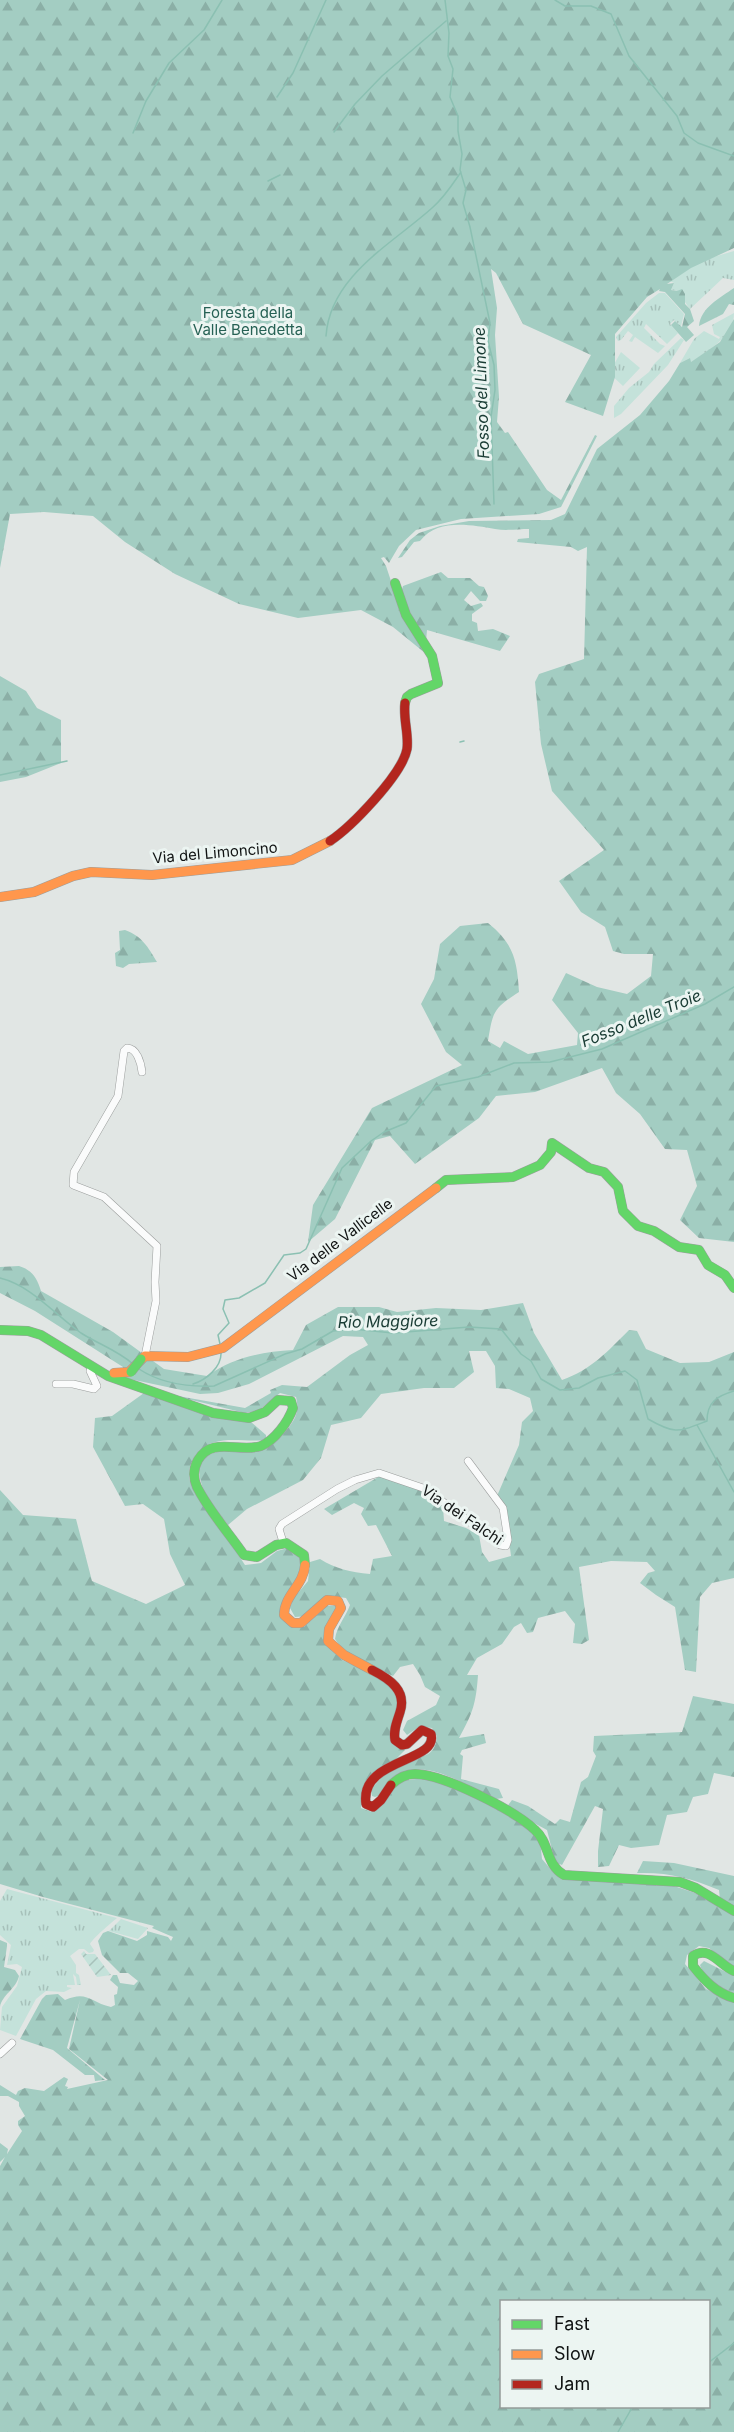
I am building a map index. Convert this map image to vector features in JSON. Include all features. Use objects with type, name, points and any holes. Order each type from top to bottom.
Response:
[{"type":"main road","name":"Via del Limoncino","points":[[0,897],[34,892],[72,876],[91,872],[153,875],[292,861],[308,855],[346,831],[376,799],[406,753],[407,735],[404,712],[407,697],[416,691],[434,687],[438,683],[438,671],[429,649],[420,633],[407,619],[399,601],[395,583]]},
{"type":"main road","name":"Via delle Vallicelle","points":[[143,1357],[178,1358],[223,1348],[446,1180],[476,1177],[513,1178],[540,1165],[550,1152],[552,1143],[589,1168],[604,1172],[618,1187],[623,1211],[638,1226],[654,1231],[679,1247],[699,1250],[708,1265],[725,1275],[734,1288]]},
{"type":"main road","points":[[0,1330],[28,1331],[41,1335],[115,1379],[213,1413],[238,1418],[257,1416],[278,1400],[291,1401],[293,1408],[289,1418],[267,1442],[257,1447],[222,1445],[210,1449],[200,1456],[194,1472],[199,1490],[244,1555],[257,1557],[277,1543],[283,1542],[295,1546],[304,1555],[306,1560],[304,1579],[285,1604],[284,1616],[293,1623],[301,1623],[327,1600],[338,1601],[341,1608],[329,1629],[328,1641],[337,1650],[383,1677],[399,1691],[402,1703],[394,1730],[395,1740],[402,1745],[411,1741],[422,1730],[431,1734],[432,1742],[427,1750],[399,1761],[374,1780],[365,1794],[366,1804],[372,1807],[378,1804],[396,1780],[414,1774],[434,1776],[484,1798],[531,1826],[542,1837],[552,1867],[562,1873],[575,1877],[680,1882],[696,1888],[734,1911]]},
{"type":"main road","points":[[94,1367],[103,1367],[123,1375],[131,1372],[143,1357]]},
{"type":"main road","points":[[734,1971],[723,1966],[706,1952],[700,1951],[693,1956],[693,1966],[697,1972],[722,1993],[734,1998]]},
{"type":"street","points":[[142,1072],[140,1060],[133,1050],[127,1048],[124,1051],[118,1096],[74,1173],[72,1181],[78,1189],[104,1197],[157,1246],[156,1301],[143,1357]]},
{"type":"street","points":[[56,1384],[73,1384],[94,1389],[97,1386],[90,1371],[94,1367]]},
{"type":"street","name":"Via dei Falchi","points":[[283,1542],[279,1529],[282,1524],[355,1480],[379,1473],[426,1489],[500,1545],[506,1546],[508,1540],[503,1508],[468,1461]]},
{"type":"street","points":[[0,2054],[12,2043]]},
{"type":"green space","name":"Foresta della Valle Benedetta","points":[[0,0],[734,0],[734,248],[691,268],[667,284],[674,283],[671,290],[682,289],[685,294],[685,304],[690,309],[694,321],[687,327],[694,335],[686,342],[671,325],[675,321],[682,327],[685,314],[665,292],[659,291],[660,289],[647,297],[615,334],[615,377],[603,416],[565,402],[591,355],[523,324],[496,273],[491,269],[497,308],[495,335],[499,397],[497,422],[505,433],[508,432],[547,490],[561,500],[595,435],[597,436],[561,507],[539,514],[461,519],[416,530],[399,546],[389,563],[384,557],[381,558],[398,602],[403,586],[441,572],[448,578],[470,578],[479,586],[484,587],[488,596],[486,601],[480,601],[471,591],[464,600],[471,606],[481,603],[483,606],[472,614],[472,621],[477,623],[478,631],[493,629],[510,636],[500,651],[427,630],[425,653],[393,627],[361,610],[298,618],[239,604],[175,574],[125,542],[93,516],[44,512],[10,514],[0,568]]},
{"type":"green space","points":[[734,251],[734,280],[723,278],[690,309],[677,291],[671,290],[674,283],[668,280],[703,260]]},
{"type":"green space","points":[[734,288],[734,305],[729,304],[723,314],[699,326],[707,308]]},
{"type":"green space","points":[[659,293],[665,293],[684,314],[681,326],[674,320],[670,324],[678,333],[667,344],[646,324],[644,328],[665,346],[658,353],[635,337],[632,342],[629,341],[633,335],[628,331],[618,341],[616,337],[646,303]]},
{"type":"green space","points":[[734,313],[733,322],[725,336],[690,363],[690,358],[680,363],[694,339],[704,331],[719,339],[720,337],[714,334],[712,325]]},
{"type":"green space","points":[[734,319],[734,1242],[699,1238],[680,1220],[697,1186],[687,1150],[665,1149],[640,1114],[616,1093],[602,1068],[535,1092],[496,1096],[479,1118],[415,1164],[390,1136],[375,1140],[335,1219],[308,1242],[313,1205],[372,1108],[462,1065],[446,1052],[421,1004],[434,979],[440,944],[460,926],[488,923],[504,938],[515,962],[519,992],[499,1007],[491,1023],[488,1041],[500,1048],[504,1041],[528,1054],[577,1045],[578,1033],[552,1000],[566,973],[597,987],[627,994],[651,976],[653,954],[624,954],[613,951],[605,927],[581,912],[559,881],[604,850],[552,791],[541,744],[535,682],[539,674],[584,659],[587,547],[578,551],[571,547],[517,542],[518,539],[529,538],[529,529],[503,530],[455,525],[445,526],[427,534],[420,541],[414,542],[402,557],[398,558],[410,540],[419,533],[440,526],[469,521],[551,520],[565,514],[597,449],[640,415],[669,381],[680,363],[690,358],[691,362],[720,342]]},
{"type":"green space","points":[[681,338],[684,340],[668,365],[621,414],[614,418],[614,406],[629,388],[649,372],[654,364]]},
{"type":"green space","points":[[621,352],[640,368],[623,386],[609,373]]},
{"type":"green space","points":[[0,676],[26,691],[37,708],[61,720],[61,763],[26,777],[0,782]]},
{"type":"green space","points":[[125,930],[140,939],[157,962],[129,964],[123,968],[116,966],[115,953],[120,950],[119,931]]},
{"type":"green space","points":[[19,1266],[33,1275],[41,1291],[113,1332],[164,1369],[207,1376],[238,1360],[270,1352],[293,1350],[306,1325],[338,1307],[379,1307],[397,1312],[436,1308],[481,1310],[523,1303],[534,1333],[562,1380],[582,1371],[629,1330],[637,1331],[646,1349],[680,1363],[709,1362],[734,1352],[734,1578],[712,1583],[700,1597],[696,1672],[685,1670],[675,1607],[640,1583],[648,1573],[655,1571],[647,1562],[611,1561],[579,1567],[589,1640],[582,1644],[573,1643],[575,1624],[565,1611],[538,1618],[533,1632],[527,1633],[521,1623],[514,1627],[502,1644],[477,1658],[467,1675],[478,1675],[476,1693],[471,1714],[459,1738],[484,1734],[486,1743],[462,1750],[460,1754],[463,1756],[461,1779],[499,1789],[503,1798],[496,1799],[442,1774],[420,1770],[403,1775],[381,1795],[372,1796],[371,1790],[391,1769],[405,1761],[429,1754],[433,1750],[437,1736],[432,1728],[420,1726],[407,1735],[403,1730],[407,1721],[436,1705],[440,1696],[425,1687],[413,1664],[400,1667],[393,1676],[361,1661],[340,1646],[335,1639],[337,1630],[350,1605],[346,1598],[331,1596],[316,1605],[307,1616],[295,1617],[290,1608],[293,1599],[308,1581],[310,1562],[320,1559],[344,1570],[370,1574],[373,1559],[392,1556],[376,1525],[368,1526],[361,1514],[364,1508],[354,1503],[332,1515],[324,1509],[385,1473],[430,1491],[443,1507],[444,1521],[479,1535],[482,1552],[489,1562],[511,1556],[505,1510],[497,1496],[519,1445],[522,1422],[533,1411],[530,1398],[509,1389],[496,1388],[495,1366],[486,1351],[469,1351],[474,1372],[454,1388],[424,1388],[381,1394],[361,1418],[331,1425],[321,1458],[303,1480],[247,1509],[228,1525],[212,1505],[203,1488],[199,1469],[203,1460],[210,1454],[220,1451],[265,1447],[272,1444],[294,1420],[297,1413],[296,1397],[280,1393],[258,1411],[245,1413],[167,1394],[245,1408],[271,1393],[270,1390],[282,1385],[307,1387],[350,1355],[368,1345],[363,1337],[343,1336],[249,1384],[218,1393],[200,1394],[125,1378],[123,1367],[35,1311],[0,1293],[0,1267]]},
{"type":"green space","points":[[144,1393],[251,1422],[266,1435],[266,1440],[230,1440],[206,1446],[192,1462],[190,1482],[245,1565],[261,1563],[277,1551],[288,1548],[298,1553],[305,1568],[284,1601],[290,1626],[304,1627],[327,1606],[337,1606],[328,1645],[342,1660],[372,1674],[393,1688],[399,1701],[394,1740],[405,1750],[361,1794],[361,1808],[372,1812],[382,1805],[395,1786],[402,1781],[429,1777],[481,1799],[530,1829],[540,1840],[542,1859],[553,1872],[665,1883],[695,1893],[734,1914],[734,1967],[709,1948],[699,1946],[687,1955],[685,1964],[706,1989],[734,2002],[734,2432],[0,2432],[0,2166],[5,2157],[0,2162],[0,2143],[8,2149],[7,2154],[22,2131],[18,2121],[25,2116],[19,2102],[8,2096],[0,2096],[0,2085],[16,2095],[18,2091],[25,2088],[44,2091],[64,2077],[68,2079],[65,2086],[68,2087],[67,2089],[108,2080],[69,2049],[80,2000],[67,2048],[105,2080],[95,2081],[94,2075],[85,2075],[53,2050],[20,2039],[46,1995],[58,1994],[65,2000],[79,1996],[111,2007],[115,2005],[114,1995],[117,1994],[118,1987],[110,1980],[113,1975],[117,1975],[120,1983],[134,1985],[138,1981],[128,1973],[120,1973],[102,1955],[98,1941],[103,1933],[108,1931],[137,1941],[147,1935],[147,1931],[168,1937],[171,1941],[173,1937],[152,1928],[154,1926],[0,1884],[0,1490],[23,1515],[76,1519],[92,1581],[146,1604],[185,1585],[170,1554],[164,1519],[143,1504],[125,1506],[93,1447],[95,1418],[112,1416]]},
{"type":"green space","points":[[693,1696],[734,1704],[734,1777],[714,1773],[708,1794],[693,1797],[687,1812],[667,1815],[659,1845],[631,1848],[619,1845],[609,1866],[598,1867],[603,1809],[595,1806],[562,1865],[555,1862],[547,1830],[506,1808],[512,1800],[528,1806],[555,1824],[560,1819],[570,1822],[581,1782],[588,1777],[596,1756],[593,1751],[594,1736],[682,1732]]},
{"type":"green space","points":[[643,1861],[674,1863],[734,1876],[734,1908],[720,1900],[719,1890],[699,1882],[669,1875],[637,1873]]},
{"type":"green space","points":[[7,1889],[117,1918],[92,1941],[90,1944],[93,1952],[89,1953],[84,1949],[79,1949],[70,1956],[76,1965],[76,1973],[79,1975],[81,1985],[77,1985],[73,1974],[75,1985],[67,1985],[72,1988],[64,1992],[46,1991],[36,1999],[16,2036],[0,2030],[2,2007],[17,1986],[22,1967],[17,1964],[7,1965],[11,1945],[0,1935],[0,1901]]},
{"type":"green space","points":[[121,1919],[148,1928],[138,1939],[109,1931]]},
{"type":"green space","points":[[0,1940],[7,1943],[4,1967],[15,1970],[19,1976],[0,2007]]},
{"type":"green space","points":[[84,1951],[86,1954],[95,1954],[111,1975],[97,1977],[81,1954]]},
{"type":"green space","points":[[704,1961],[734,1976],[734,1993],[709,1979],[700,1965]]},
{"type":"waterway","points":[[133,133],[146,101],[169,63],[204,30],[222,0]]},
{"type":"waterway","points":[[277,97],[293,73],[326,0]]},
{"type":"waterway","name":"Fosso del Limone","points":[[445,0],[449,33],[448,56],[453,69],[450,97],[458,116],[462,154],[460,170],[466,190],[463,203],[490,323],[488,341],[494,365],[495,390],[491,417],[494,504]]},
{"type":"waterway","points":[[555,0],[565,6],[591,6],[611,14],[629,56],[677,116],[684,133],[698,143],[734,156]]},
{"type":"waterway","points":[[334,132],[355,104],[382,76],[446,21]]},
{"type":"waterway","points":[[326,336],[330,315],[351,279],[382,248],[436,204],[461,172]]},
{"type":"waterway","points":[[268,181],[280,175]]},
{"type":"waterway","points":[[460,742],[464,741]]},
{"type":"waterway","points":[[0,775],[67,761]]},
{"type":"waterway","name":"Fosso delle Troie","points":[[220,1344],[218,1335],[229,1323],[223,1309],[225,1300],[239,1298],[265,1283],[284,1255],[300,1253],[306,1249],[342,1168],[371,1141],[384,1132],[406,1123],[436,1086],[478,1077],[514,1063],[550,1062],[602,1049],[705,1004],[734,987]]},
{"type":"waterway","name":"Rio Maggiore","points":[[0,1278],[33,1294],[71,1326],[133,1364]]},
{"type":"waterway","name":"Rio Maggiore","points":[[139,1369],[156,1378],[175,1383],[214,1386],[285,1354],[302,1349],[333,1331],[353,1329],[393,1333],[469,1327],[501,1329],[521,1354],[531,1361],[541,1379],[560,1390],[579,1388],[598,1378],[625,1371],[637,1380],[648,1419],[671,1430],[683,1429],[707,1421],[711,1404],[723,1395],[734,1391]]},
{"type":"waterway","name":"Fosso delle Troie","points":[[193,1384],[216,1368],[221,1352]]},
{"type":"waterway","points":[[697,1425],[734,1492]]},
{"type":"waterway","points":[[710,2361],[734,2343]]},
{"type":"waterway","points":[[618,2432],[632,2408]]},
{"type":"traffic: fast","points":[[395,583],[406,615],[432,656],[438,683],[411,694],[405,703]]},
{"type":"traffic: fast","points":[[436,1188],[446,1180],[513,1177],[540,1165],[551,1152],[552,1143],[589,1168],[604,1172],[618,1187],[623,1211],[638,1226],[654,1231],[679,1247],[699,1250],[708,1265],[725,1275],[734,1288]]},
{"type":"traffic: fast","points":[[0,1330],[28,1331],[41,1335],[108,1376],[213,1413],[249,1418],[265,1412],[278,1400],[291,1401],[293,1408],[291,1413],[271,1440],[253,1448],[218,1447],[211,1449],[198,1460],[194,1477],[207,1505],[244,1555],[257,1557],[276,1545],[286,1543],[304,1555],[305,1565]]},
{"type":"traffic: fast","points":[[131,1372],[141,1359]]},
{"type":"traffic: fast","points":[[391,1785],[408,1775],[427,1776],[460,1786],[495,1803],[525,1822],[540,1835],[550,1859],[564,1875],[680,1882],[696,1888],[734,1911]]},
{"type":"traffic: fast","points":[[734,1971],[709,1954],[699,1953],[693,1956],[693,1966],[706,1981],[722,1993],[734,1998]]},
{"type":"traffic: slow","points":[[0,897],[34,892],[73,876],[91,872],[152,875],[292,860],[330,841]]},
{"type":"traffic: slow","points":[[114,1373],[129,1372],[145,1356],[188,1357],[223,1348],[436,1188]]},
{"type":"traffic: slow","points":[[305,1565],[304,1572],[287,1602],[284,1615],[293,1623],[301,1623],[327,1600],[338,1601],[341,1608],[329,1629],[328,1641],[344,1655],[372,1670]]},
{"type":"traffic: jam","points":[[330,841],[374,800],[403,760],[407,749],[405,703]]},
{"type":"traffic: jam","points":[[372,1670],[391,1682],[401,1698],[402,1705],[395,1729],[395,1740],[402,1745],[407,1744],[422,1730],[431,1734],[430,1743],[423,1751],[386,1769],[374,1778],[367,1789],[366,1804],[373,1807],[391,1785]]}]
